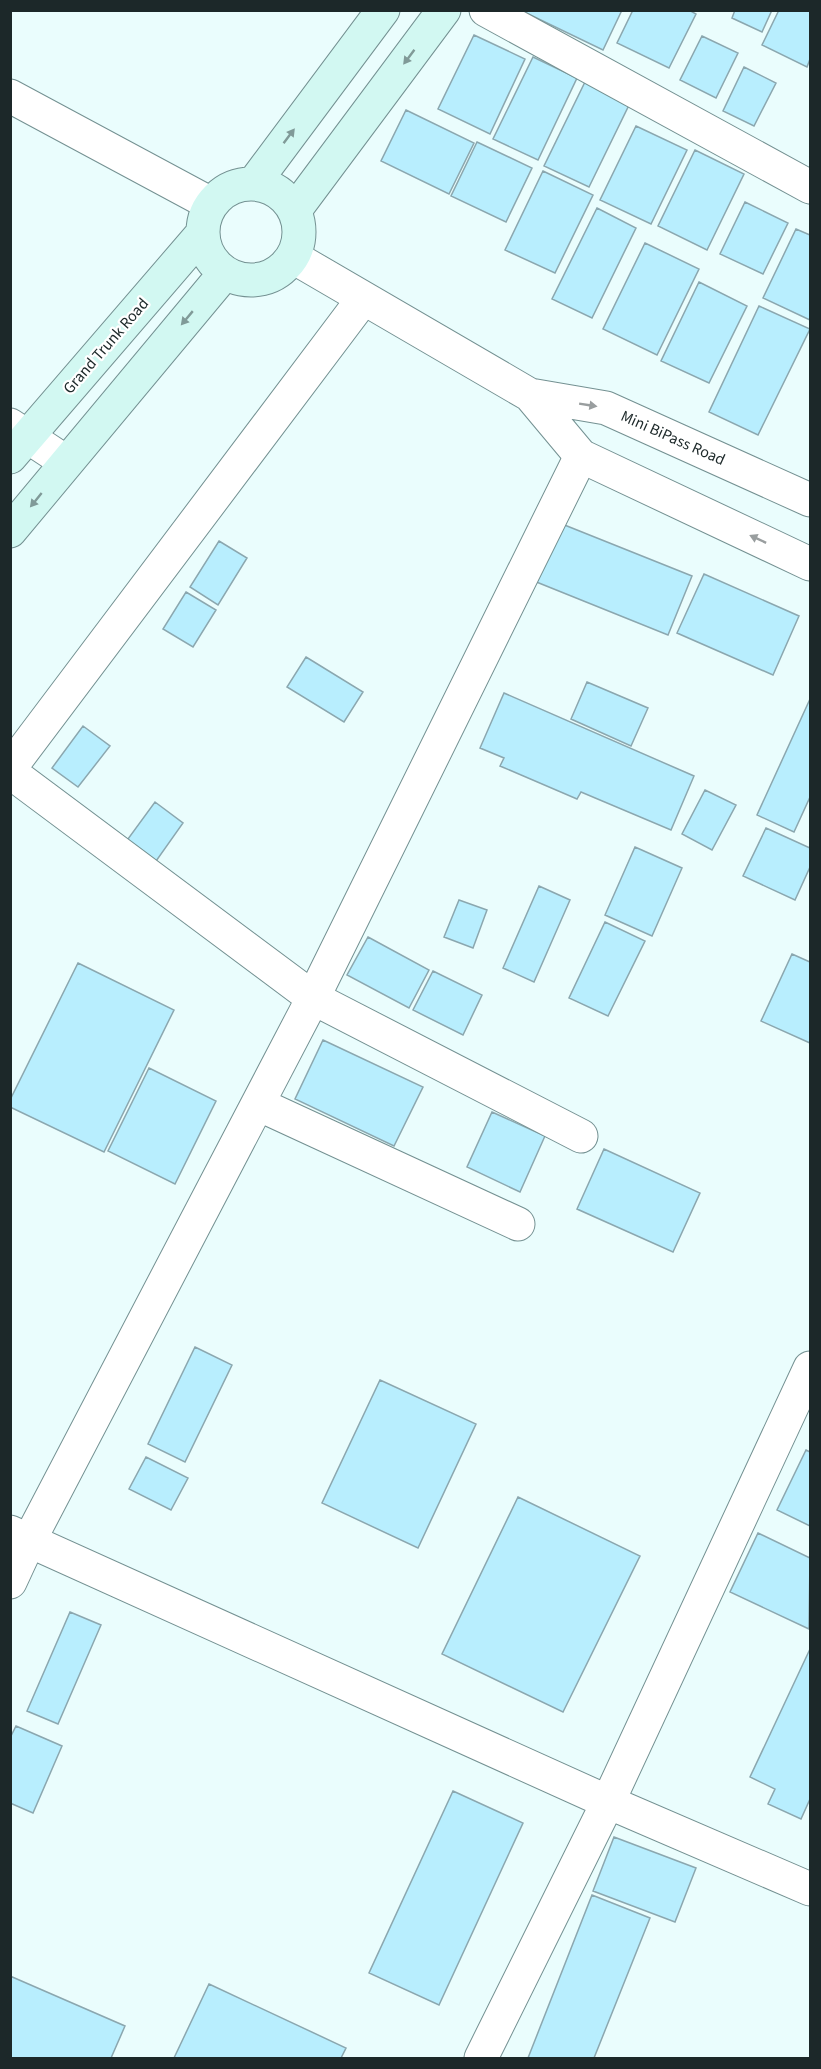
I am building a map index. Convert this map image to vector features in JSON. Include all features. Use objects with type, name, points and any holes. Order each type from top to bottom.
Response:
[{"type":"main road","points":[[255,183],[383,10]]},
{"type":"main road","points":[[295,210],[444,10]]},
{"type":"main road","points":[[201,234],[205,250],[213,263],[225,273],[239,279],[255,280],[269,277],[283,269],[299,243],[299,226],[295,210],[284,196],[270,187],[255,183],[237,185],[222,192],[211,204]]},
{"type":"main road","name":"Grand Trunk Road","points":[[16,439],[201,234],[203,219],[211,204]]},
{"type":"main road","points":[[10,531],[225,273]]},
{"type":"street","points":[[486,10],[810,187]]},
{"type":"street","points":[[10,96],[211,204]]},
{"type":"street","points":[[292,257],[530,395],[581,456],[810,564]]},
{"type":"street","points":[[363,300],[10,770],[313,998],[581,1136]]},
{"type":"street","name":"Mini BiPass Road","points":[[530,395],[606,408],[810,500]]},
{"type":"street","points":[[16,439],[66,462]]},
{"type":"street","points":[[10,1582],[20,1537],[258,1104],[313,998],[581,456]]},
{"type":"street","points":[[258,1104],[518,1224]]},
{"type":"street","points":[[481,2058],[608,1802],[810,1368]]},
{"type":"street","points":[[20,1537],[608,1802],[810,1889]]},
{"type":"building","points":[[520,10],[622,10],[603,50]]},
{"type":"building","points":[[633,10],[689,10],[696,14],[669,68],[617,43]]},
{"type":"building","points":[[735,10],[772,10],[762,32],[732,18]]},
{"type":"building","points":[[779,10],[810,10],[810,59],[807,67],[762,45]]},
{"type":"building","points":[[474,35],[525,59],[490,134],[438,109]]},
{"type":"building","points":[[702,36],[738,53],[716,98],[680,80]]},
{"type":"building","points":[[533,57],[577,78],[538,160],[493,139]]},
{"type":"building","points":[[744,67],[776,83],[754,126],[723,111]]},
{"type":"building","points":[[585,82],[630,103],[589,187],[544,166]]},
{"type":"building","points":[[406,110],[474,143],[449,194],[381,161]]},
{"type":"building","points":[[636,126],[687,150],[651,224],[600,200]]},
{"type":"building","points":[[477,142],[532,168],[506,222],[451,196]]},
{"type":"building","points":[[695,150],[744,174],[707,250],[658,226]]},
{"type":"building","points":[[543,171],[593,195],[555,273],[505,250]]},
{"type":"building","points":[[745,202],[788,223],[763,274],[720,254]]},
{"type":"building","points":[[597,208],[636,228],[592,318],[552,299]]},
{"type":"building","points":[[796,229],[810,235],[810,320],[763,298]]},
{"type":"building","points":[[645,243],[699,269],[657,355],[603,329]]},
{"type":"building","points":[[699,282],[747,306],[709,383],[661,361]]},
{"type":"building","points":[[759,306],[810,329],[758,435],[709,412]]},
{"type":"building","points":[[552,520],[692,576],[668,635],[529,579]]},
{"type":"building","points":[[219,541],[247,558],[218,605],[190,587]]},
{"type":"building","points":[[704,574],[799,616],[773,675],[677,633]]},
{"type":"building","points":[[186,592],[216,610],[193,647],[163,629]]},
{"type":"building","points":[[306,657],[363,692],[344,722],[287,687]]},
{"type":"building","points":[[587,682],[648,708],[631,746],[571,719]]},
{"type":"building","points":[[504,693],[694,776],[671,830],[581,792],[577,799],[500,766],[504,758],[480,748]]},
{"type":"building","points":[[810,699],[810,797],[794,832],[757,815]]},
{"type":"building","points":[[83,726],[110,746],[78,787],[52,768]]},
{"type":"building","points":[[705,790],[736,805],[712,850],[682,834]]},
{"type":"building","points":[[155,802],[183,823],[154,864],[125,843]]},
{"type":"building","points":[[766,828],[810,848],[810,867],[795,900],[743,876]]},
{"type":"building","points":[[635,847],[682,868],[652,936],[605,915]]},
{"type":"building","points":[[539,886],[570,900],[534,982],[503,968]]},
{"type":"building","points":[[459,900],[487,910],[473,948],[444,937]]},
{"type":"building","points":[[605,922],[645,941],[608,1016],[569,998]]},
{"type":"building","points":[[368,937],[429,970],[409,1008],[347,975]]},
{"type":"building","points":[[792,954],[810,962],[810,1043],[761,1021]]},
{"type":"building","points":[[78,963],[174,1010],[104,1152],[10,1107],[10,1100]]},
{"type":"building","points":[[433,971],[482,995],[463,1035],[413,1010]]},
{"type":"building","points":[[323,1040],[423,1087],[394,1146],[295,1099]]},
{"type":"building","points":[[149,1068],[216,1101],[175,1184],[108,1151]]},
{"type":"building","points":[[492,1112],[545,1136],[520,1192],[467,1167]]},
{"type":"building","points":[[604,1149],[700,1193],[673,1252],[577,1209]]},
{"type":"building","points":[[195,1347],[232,1365],[185,1462],[148,1444]]},
{"type":"building","points":[[380,1380],[476,1424],[418,1548],[322,1503]]},
{"type":"building","points":[[806,1450],[810,1452],[810,1526],[777,1510]]},
{"type":"building","points":[[146,1457],[188,1478],[171,1510],[129,1489]]},
{"type":"building","points":[[518,1497],[640,1556],[563,1712],[442,1654]]},
{"type":"building","points":[[758,1533],[810,1558],[809,1629],[730,1592]]},
{"type":"building","points":[[70,1612],[101,1625],[58,1724],[27,1711]]},
{"type":"building","points":[[810,1649],[810,1799],[801,1819],[768,1804],[775,1789],[750,1777]]},
{"type":"building","points":[[16,1726],[62,1746],[33,1813],[10,1803],[10,1738]]},
{"type":"building","points":[[453,1791],[523,1823],[439,2005],[369,1973]]},
{"type":"building","points":[[614,1837],[696,1868],[675,1922],[593,1891]]},
{"type":"building","points":[[592,1895],[650,1918],[594,2058],[528,2058]]},
{"type":"building","points":[[10,1976],[125,2026],[111,2058],[10,2058]]},
{"type":"building","points":[[209,1984],[346,2048],[341,2058],[174,2058]]}]
